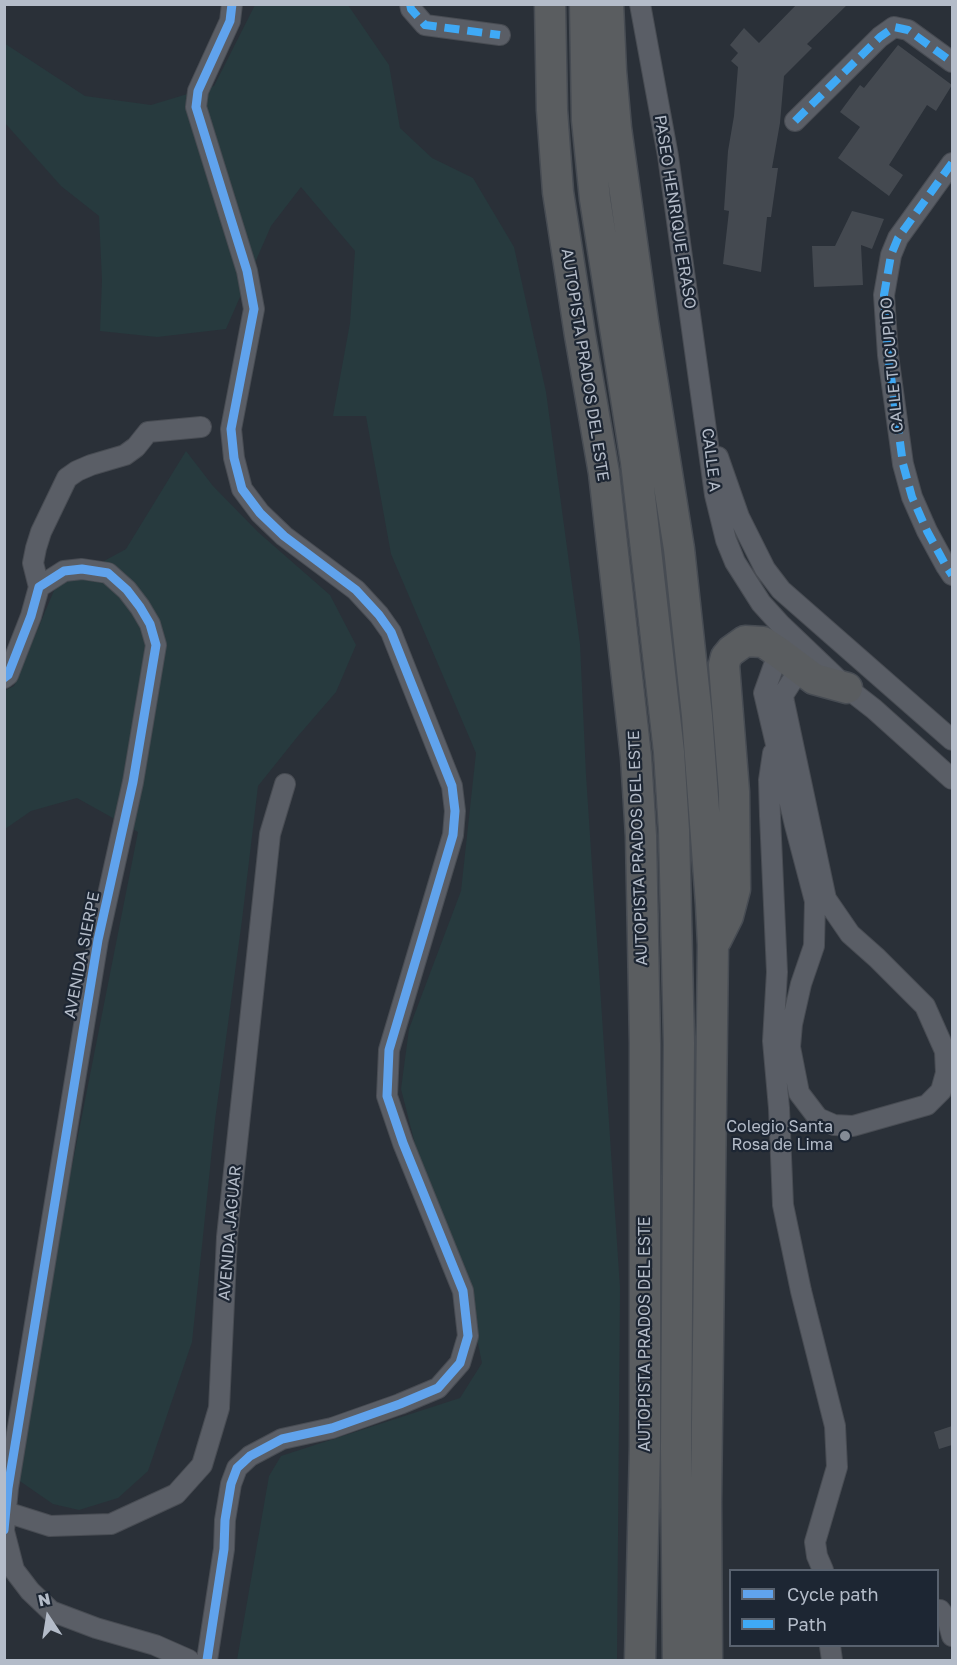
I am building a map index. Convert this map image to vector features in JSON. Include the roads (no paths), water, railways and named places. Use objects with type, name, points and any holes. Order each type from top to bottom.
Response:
[{"type":"highway","name":"AUTOPISTA PRADOS DEL ESTE","points":[[550,4],[552,110],[558,192],[603,473],[636,757],[641,837],[645,1044],[645,1446],[640,1660]]},
{"type":"highway","name":"AUTOPISTA PRADOS DEL ESTE","points":[[585,4],[588,120],[595,199],[636,462],[669,752],[674,830],[680,1043],[676,1447],[678,1660]]},
{"type":"highway","points":[[608,4],[616,128],[679,549],[697,716],[713,945],[706,1501],[707,1660]]},
{"type":"highway","points":[[713,945],[728,916],[735,889],[734,792],[724,665],[726,657],[745,641],[763,642],[814,679],[847,688]]},
{"type":"street","points":[[207,1660],[224,1549],[225,1520],[231,1484],[237,1468],[250,1456],[282,1439],[332,1428],[438,1388],[460,1363],[468,1336],[463,1291],[403,1143],[387,1096],[389,1050],[453,834],[455,811],[452,786],[391,632],[385,623],[356,590],[284,536],[260,513],[242,489],[234,458],[231,429],[254,309],[247,271],[195,107],[198,91],[230,21],[232,4]]},
{"type":"street","points":[[410,4],[411,9],[425,25],[500,35]]},
{"type":"street","name":"PASEO HENRIQUE ERASO","points":[[640,4],[668,156],[705,421]]},
{"type":"street","points":[[795,121],[880,36],[894,27],[908,30],[952,62]]},
{"type":"street","name":"CALLE TUCUPIDO","points":[[952,163],[898,238],[891,255],[884,295],[888,355],[903,464],[912,497],[927,531],[952,575]]},
{"type":"street","name":"CALLE A","points":[[705,421],[715,495],[726,540],[735,562],[761,603],[847,688],[874,709],[952,779]]},
{"type":"street","name":"CALLE A","points":[[705,421],[739,517],[765,569],[781,590],[952,740]]},
{"type":"street","points":[[4,678],[8,675],[31,616],[39,587],[33,563],[41,532],[67,478],[91,465],[125,455],[136,447],[148,432],[201,427]]},
{"type":"street","name":"AVENIDA SIERPE","points":[[39,587],[64,571],[82,569],[108,573],[127,590],[140,607],[150,624],[156,645],[133,782],[98,940],[8,1488],[5,1524],[14,1570],[30,1591],[51,1611],[96,1628],[155,1645],[189,1660]]},
{"type":"street","points":[[778,652],[778,659],[764,693],[814,901],[814,946],[801,984],[795,1013],[781,1044],[800,1093],[818,1118],[834,1125],[853,1126],[927,1105],[941,1091],[946,1073],[945,1051],[925,1006],[850,934],[826,899],[783,695],[792,681],[805,672]]},
{"type":"street","points":[[774,738],[769,780],[781,1044],[779,1108],[783,1205],[801,1291],[835,1426],[837,1467],[815,1542],[817,1556],[824,1569]]},
{"type":"street","name":"AVENIDA JAGUAR","points":[[5,1524],[50,1526],[111,1524],[176,1494],[202,1465],[219,1408],[230,1213],[270,834],[285,784]]},
{"type":"street","points":[[939,1610],[948,1621],[952,1636]]},
{"type":"place","name":"Colegio Santa Rosa de Lima","points":[[845,1136]]}]
